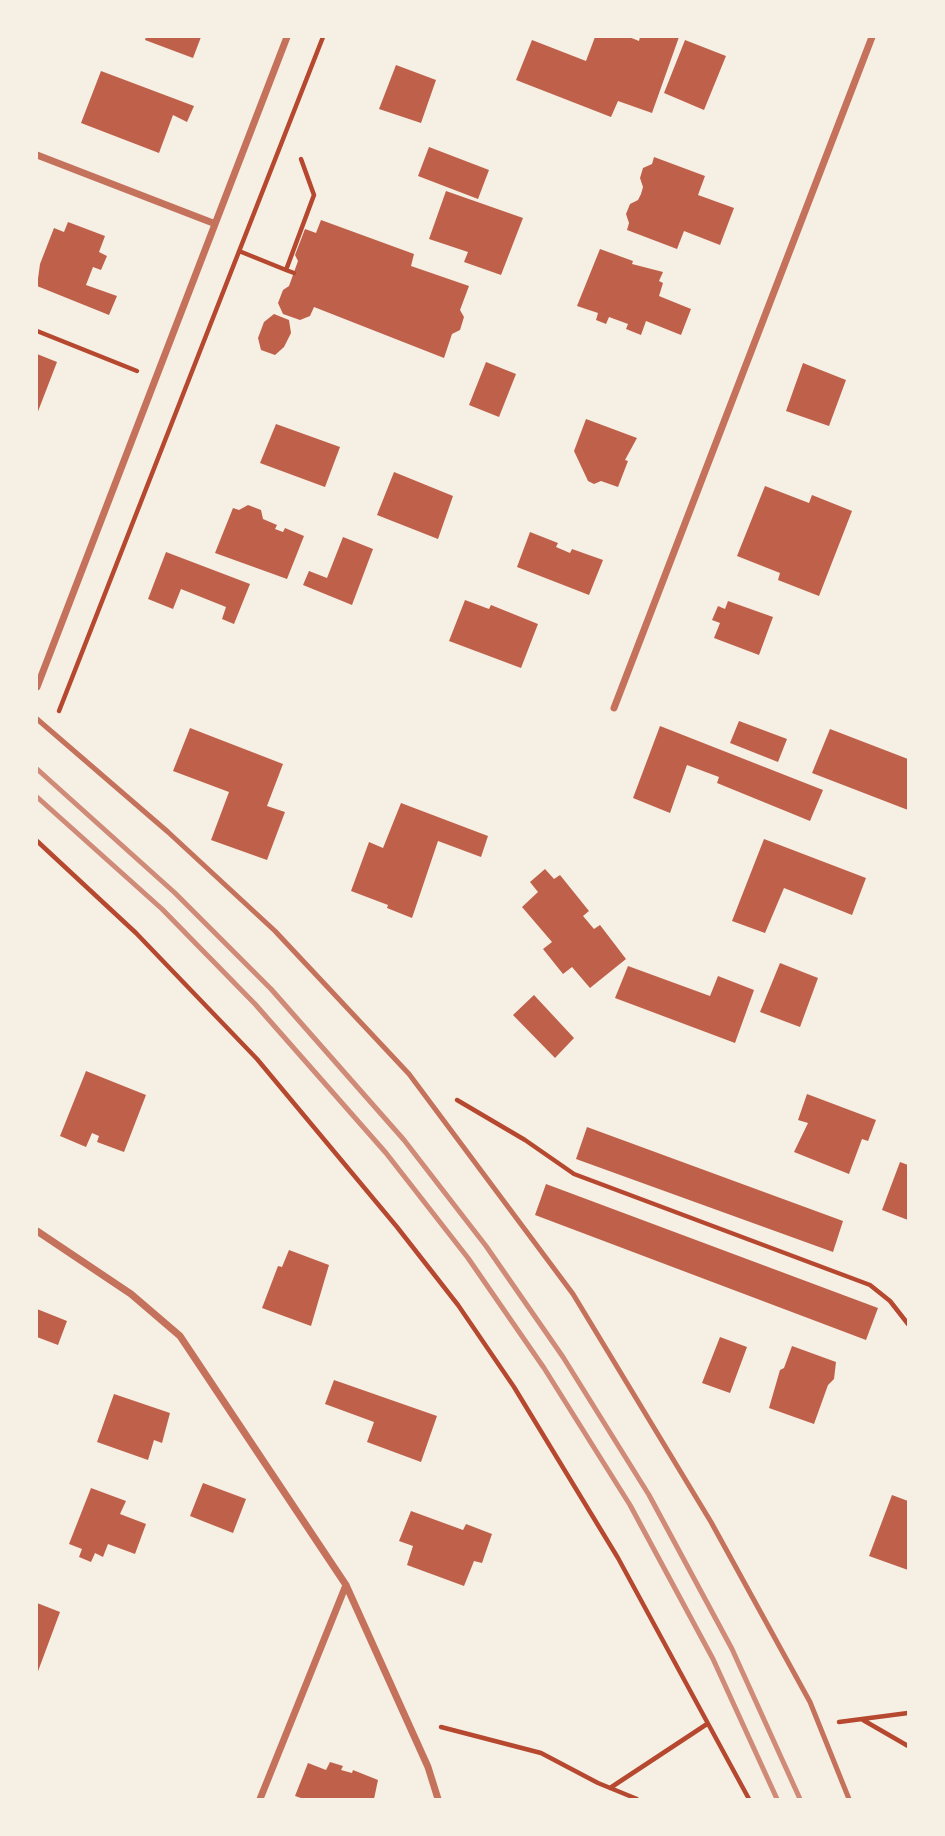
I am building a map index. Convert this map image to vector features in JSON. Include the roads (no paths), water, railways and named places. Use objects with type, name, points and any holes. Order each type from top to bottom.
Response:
[{"type":"street","points":[[37,687],[213,223],[287,37]]},
{"type":"street","points":[[614,708],[872,37]]},
{"type":"street","points":[[37,155],[213,223]]},
{"type":"street","points":[[37,1231],[131,1294],[180,1336],[346,1585],[429,1767],[438,1799]]},
{"type":"street","points":[[260,1799],[346,1585]]},
{"type":"lane","points":[[37,719],[168,832],[275,931],[410,1074],[573,1294],[711,1522],[821,1724],[849,1799]]},
{"type":"railway","points":[[37,769],[175,893],[271,989],[404,1140],[486,1246],[563,1357],[649,1495],[732,1649],[800,1799]]},
{"type":"railway","points":[[37,797],[162,909],[255,1004],[386,1153],[468,1258],[544,1368],[630,1505],[713,1659],[777,1799]]}]
